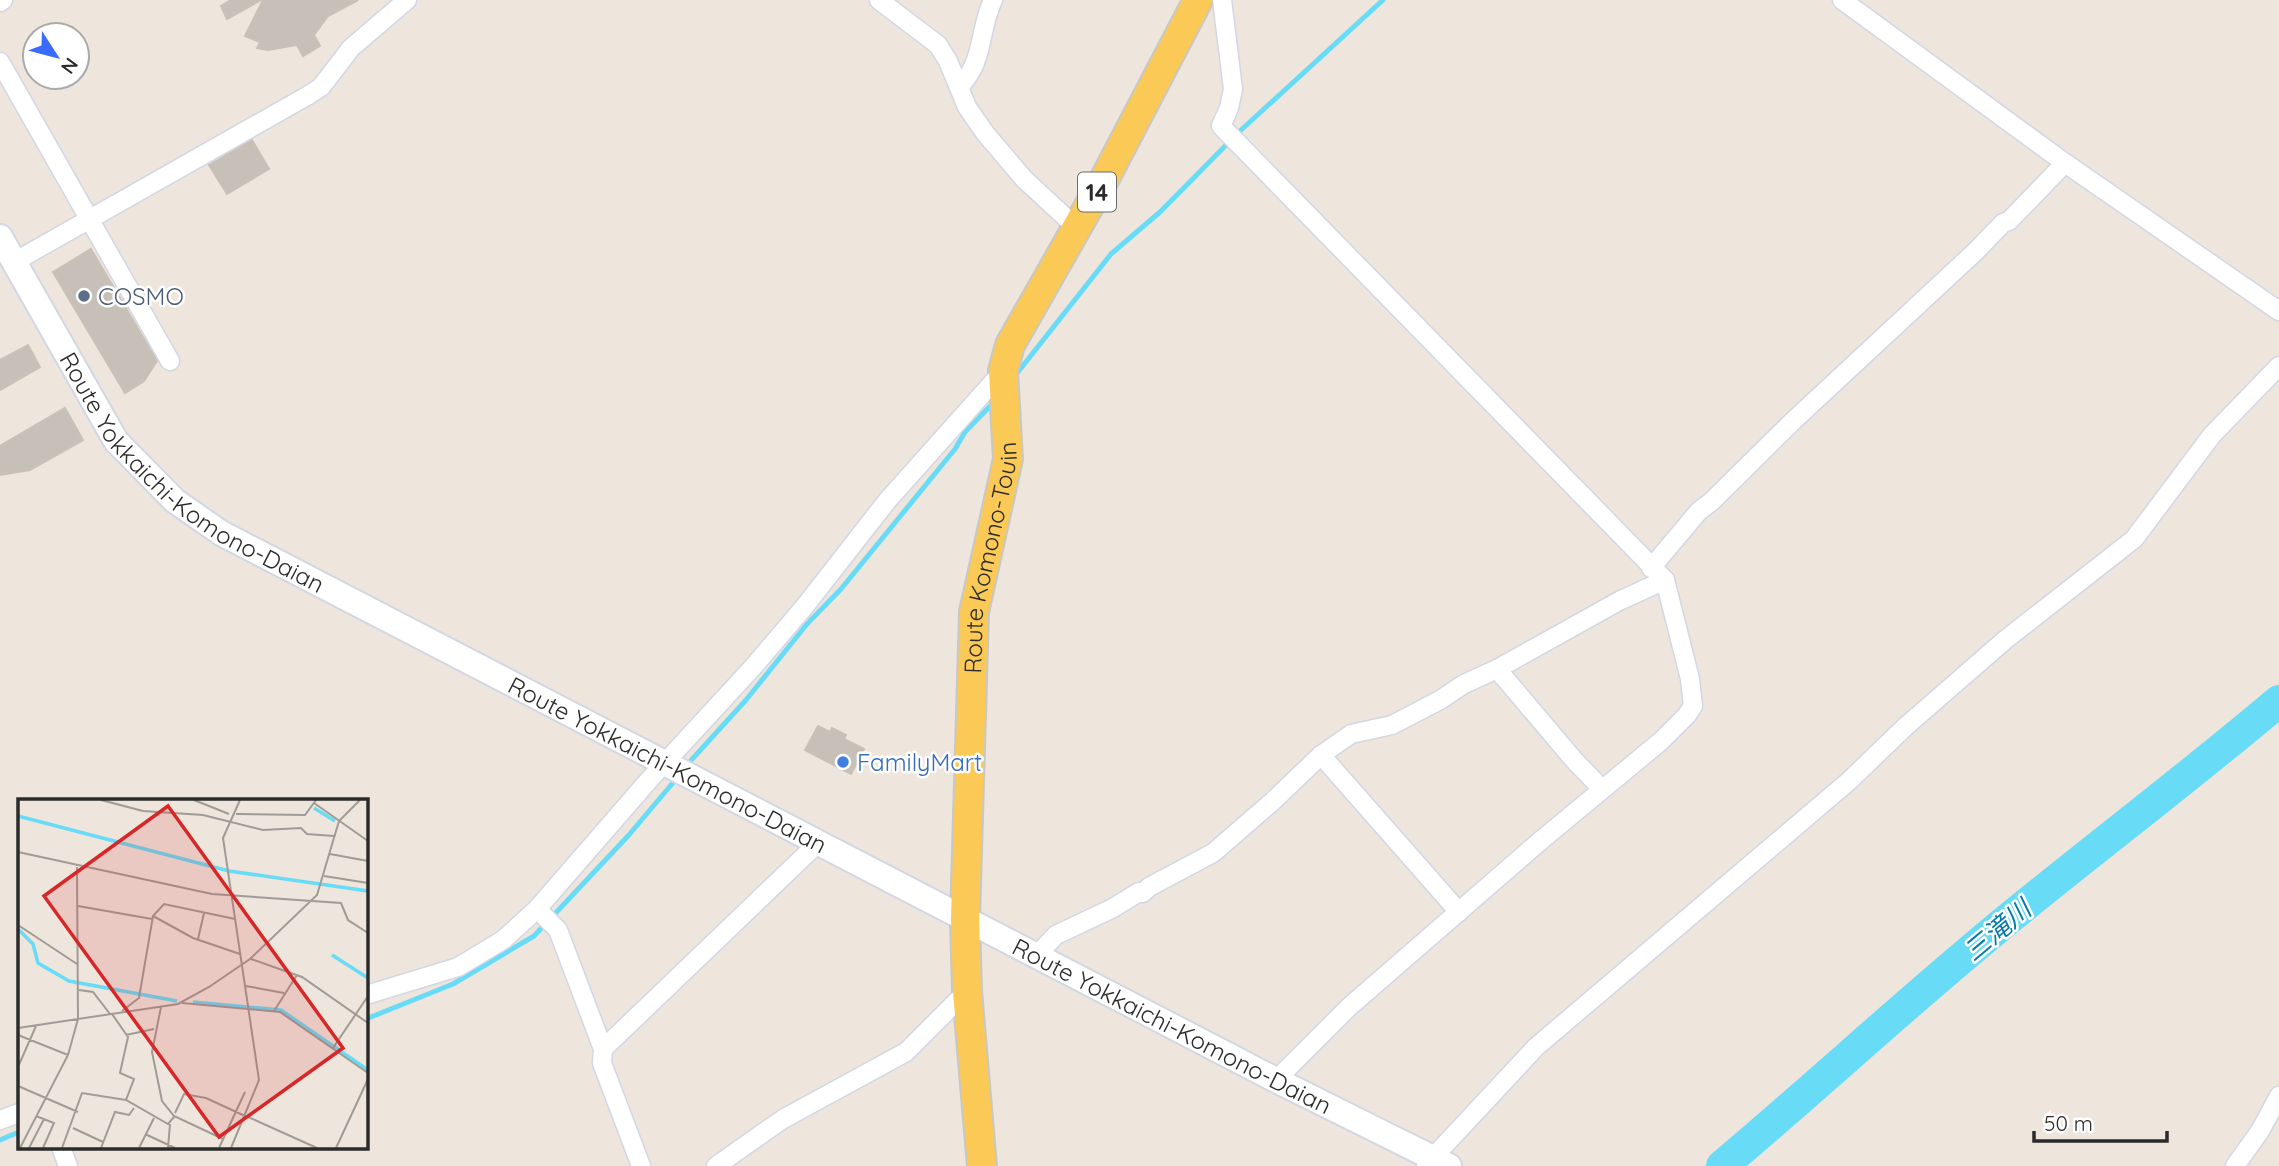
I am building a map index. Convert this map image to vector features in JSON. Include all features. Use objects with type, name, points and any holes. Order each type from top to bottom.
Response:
[{"type":"main road","name":"Route Komono-Touin","points":[[982,1166],[967,991],[965,919],[974,612],[1008,458],[1003,377],[1010,345],[1077,228],[1198,0]]},
{"type":"main road","name":"Route Yokkaichi-Komono-Daian","points":[[0,237],[10,266],[116,441],[175,501],[221,534],[1436,1163]]},
{"type":"street","points":[[10,266],[320,87],[351,48],[407,0]]},
{"type":"street","points":[[879,0],[938,45],[948,61],[967,107],[985,133],[1024,179],[1077,228]]},
{"type":"street","points":[[959,87],[975,68],[980,55],[984,25],[993,0]]},
{"type":"street","points":[[1222,0],[1233,89],[1221,126],[1665,580],[1690,679],[1693,706],[1661,741],[1349,1007],[1276,1080]]},
{"type":"street","points":[[1842,0],[2065,163],[2279,311]]},
{"type":"street","points":[[0,62],[170,361]]},
{"type":"street","points":[[1651,568],[1699,511],[2003,223],[2009,221],[2065,163]]},
{"type":"street","points":[[1436,1163],[1536,1047],[1849,781],[1905,727],[2005,640],[2134,539],[2211,435],[2279,366]]},
{"type":"street","points":[[368,994],[458,967],[503,940],[538,910],[676,771],[745,676],[805,606],[887,501],[1003,377]]},
{"type":"street","points":[[1037,955],[1056,935],[1113,908],[1139,892],[1143,893],[1149,887],[1213,853],[1321,755],[1351,734],[1392,725],[1619,601],[1665,580]]},
{"type":"street","points":[[1497,669],[1602,789]]},
{"type":"street","points":[[1321,755],[1459,912]]},
{"type":"street","points":[[603,1049],[818,843]]},
{"type":"street","points":[[538,910],[558,930],[603,1049],[603,1063],[641,1166]]},
{"type":"street","points":[[716,1166],[783,1119],[905,1052],[967,991]]},
{"type":"street","points":[[2235,1166],[2260,1131],[2279,1096]]},
{"type":"street","points":[[0,1119],[18,1113]]},
{"type":"street","points":[[61,1148],[68,1166]]},
{"type":"building","points":[[231,0],[261,0],[227,19],[221,6]]},
{"type":"building","points":[[263,0],[358,0],[328,16],[314,35],[320,46],[303,56],[297,45],[268,50],[257,48],[260,42],[245,36]]},
{"type":"building","points":[[252,140],[269,169],[227,194],[209,165]]},
{"type":"building","points":[[91,249],[157,361],[144,381],[125,393],[53,272]]},
{"type":"building","points":[[28,345],[40,367],[0,390],[0,360]]},
{"type":"building","points":[[65,408],[83,440],[30,470],[0,475],[0,446]]},
{"type":"building","name":"FamilyMart","points":[[818,726],[830,732],[832,728],[846,735],[844,739],[864,749],[851,774],[805,750]]},
{"type":"waterway","points":[[1014,377],[1111,254],[1160,212],[1240,131],[1383,0]]},
{"type":"waterway","points":[[685,767],[746,700],[807,624],[841,589],[955,449],[965,432],[995,401]]},
{"type":"waterway","name":"三滝川","points":[[1722,1166],[1985,938],[2279,701]]},
{"type":"waterway","points":[[368,1018],[453,984],[534,936],[628,836],[677,778]]},
{"type":"waterway","points":[[0,1140],[18,1132]]},
{"type":"place","name":"COSMO","points":[[84,296]]},
{"type":"place","name":"FamilyMart","points":[[843,762]]}]
